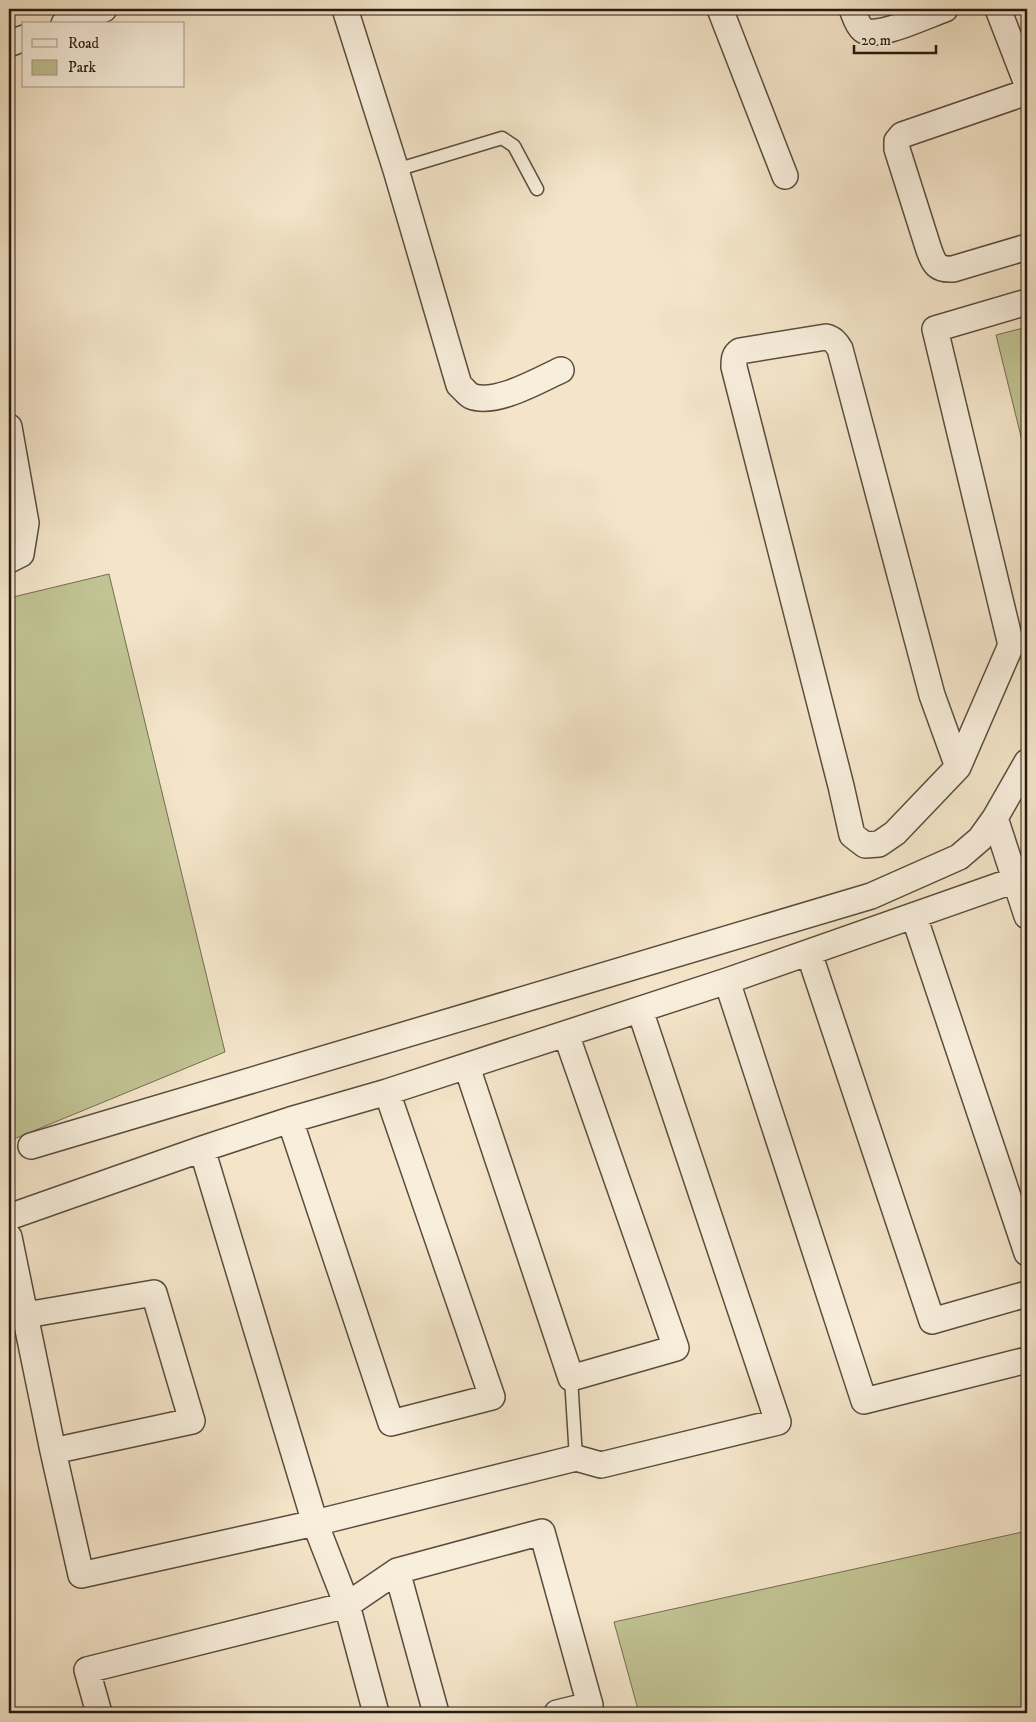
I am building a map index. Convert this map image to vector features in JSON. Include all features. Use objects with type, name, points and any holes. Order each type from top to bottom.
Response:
[{"type":"street","points":[[69,22],[104,9]]},
{"type":"street","points":[[345,9],[396,170],[459,385],[471,396],[488,398],[508,394],[561,370]]},
{"type":"street","points":[[720,9],[785,176]]},
{"type":"street","points":[[852,9],[857,22],[864,31],[871,33],[887,30],[945,9]]},
{"type":"street","points":[[998,9],[1027,84]]},
{"type":"street","points":[[9,44],[22,39]]},
{"type":"street","points":[[1027,92],[902,135],[897,141],[897,149],[932,260],[938,266],[944,270],[953,269],[1027,247]]},
{"type":"street","points":[[958,767],[932,695],[840,348],[832,338],[826,337],[740,351],[736,354],[734,367],[839,776],[852,835],[865,845],[878,844],[895,834],[958,767],[1011,644],[935,329],[1027,302]]},
{"type":"street","points":[[9,426],[26,523],[21,554],[9,560]]},
{"type":"street","points":[[31,1146],[871,896],[959,857],[980,839],[995,818],[1027,762]]},
{"type":"street","points":[[995,818],[1021,875],[1027,916]]},
{"type":"street","points":[[9,1217],[290,1120],[387,1092],[727,981],[914,916],[1021,875]]},
{"type":"street","points":[[914,916],[1027,1253]]},
{"type":"street","points":[[809,952],[932,1321],[1027,1294]]},
{"type":"street","points":[[727,981],[864,1401],[1027,1360]]},
{"type":"street","points":[[9,1237],[53,1451],[81,1575],[315,1523],[576,1458],[601,1465],[778,1422],[640,1010]]},
{"type":"street","points":[[467,1066],[571,1378],[676,1348],[566,1034]]},
{"type":"street","points":[[290,1120],[391,1423],[492,1397],[387,1092]]},
{"type":"street","points":[[202,1149],[315,1523],[347,1605],[376,1713]]},
{"type":"street","points":[[26,1315],[154,1293],[192,1421],[53,1451]]},
{"type":"street","points":[[99,1713],[87,1670],[347,1605],[397,1571],[542,1532],[590,1704],[557,1713]]},
{"type":"street","points":[[397,1571],[436,1713]]},
{"type":"lane","points":[[396,170],[502,138],[514,146],[537,190]]},
{"type":"lane","points":[[571,1378],[576,1458]]},
{"type":"green space","points":[[1027,327],[1027,461],[996,335]]},
{"type":"green space","points":[[109,574],[225,1052],[9,1141],[9,598]]},
{"type":"green space","points":[[1027,1531],[1027,1713],[639,1713],[614,1622]]}]
